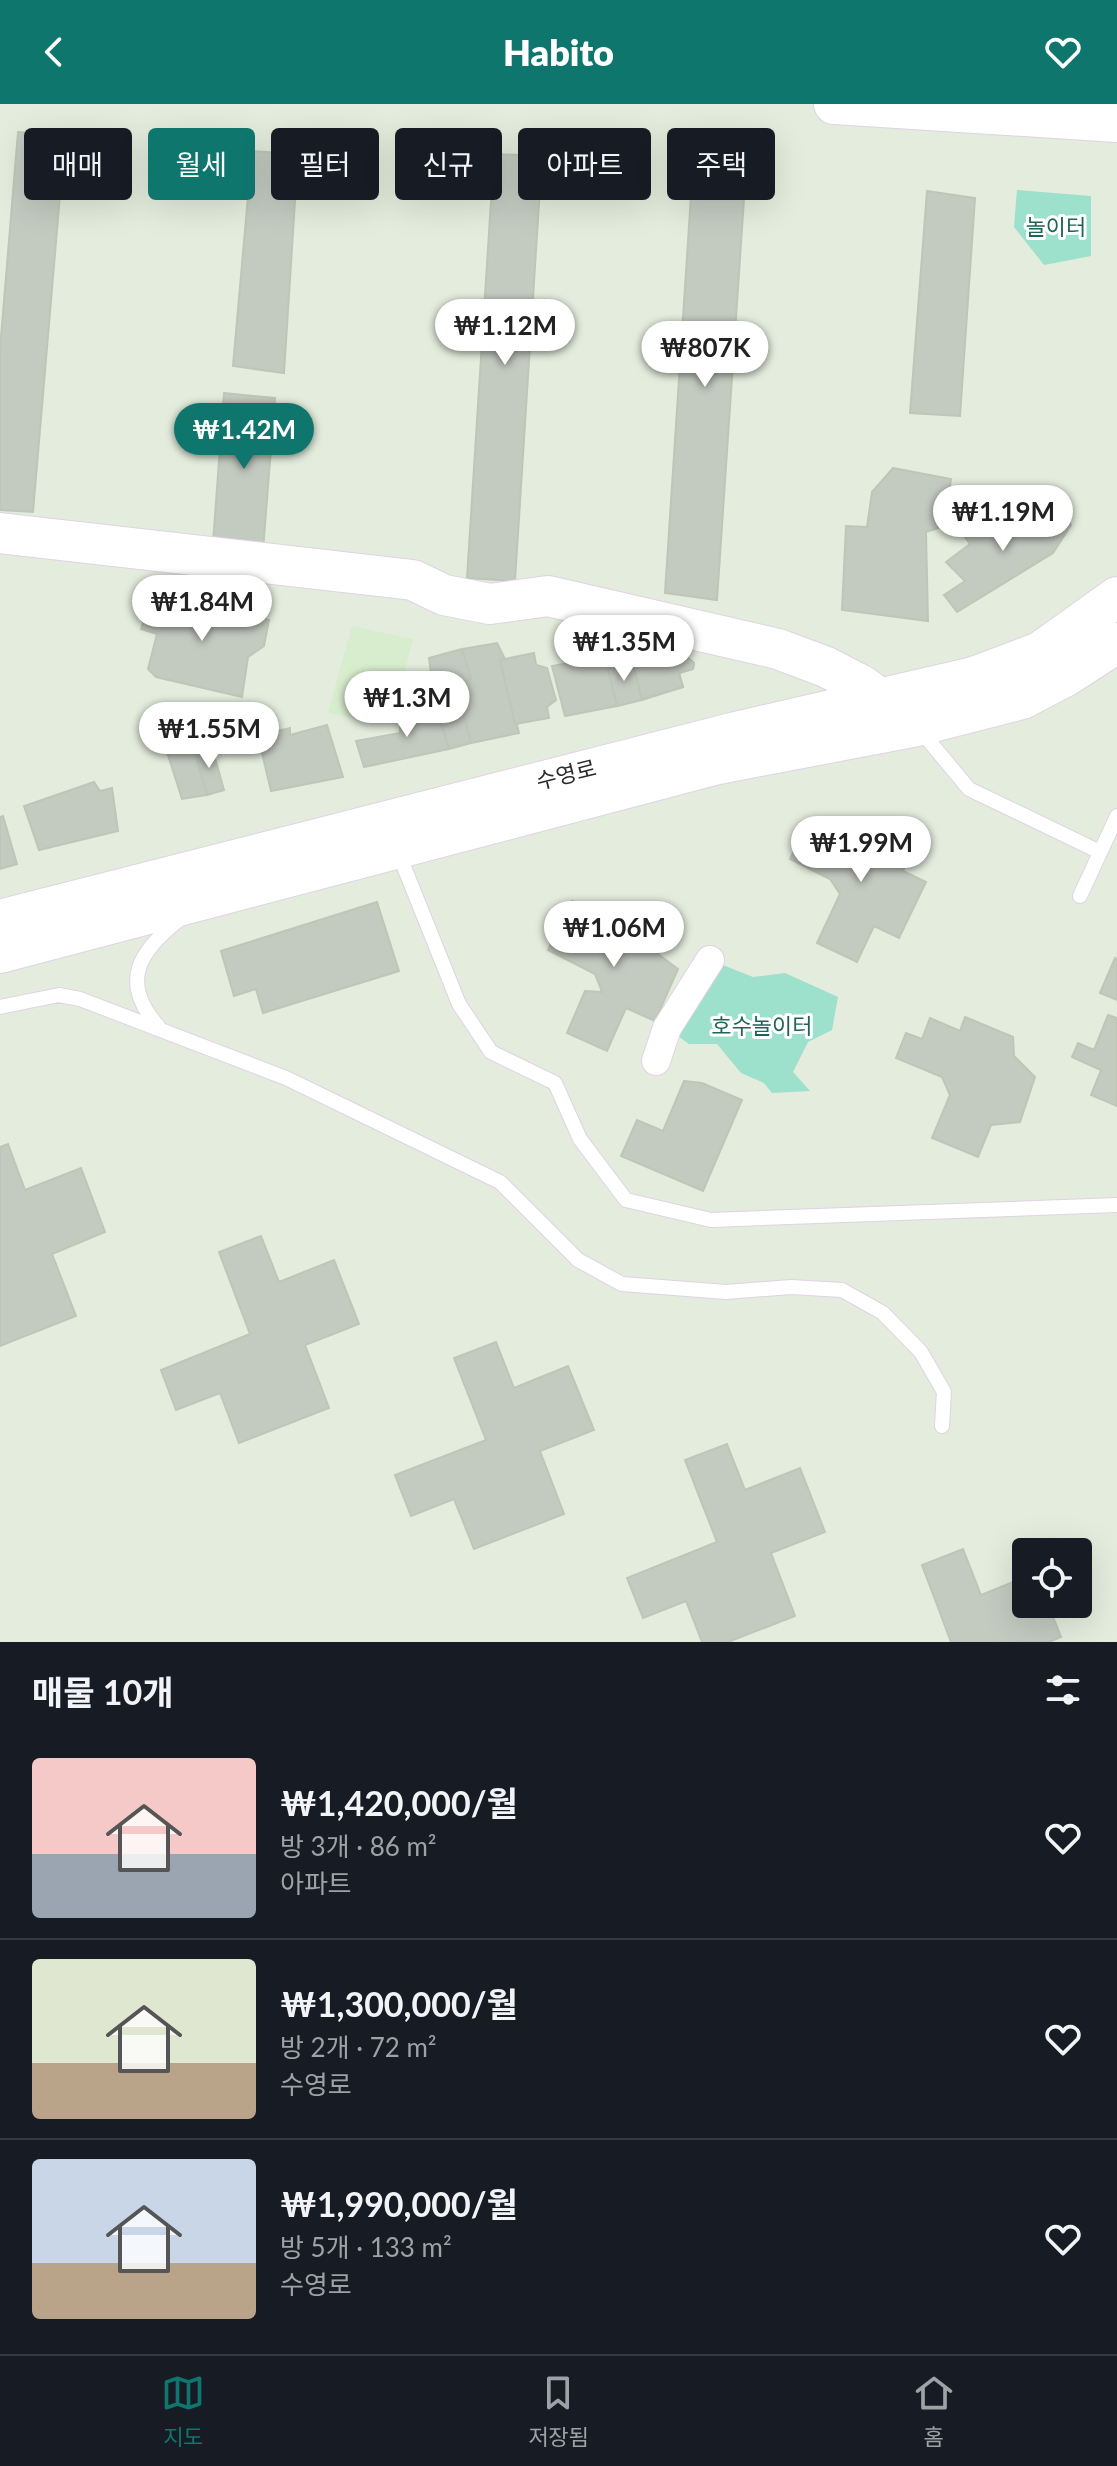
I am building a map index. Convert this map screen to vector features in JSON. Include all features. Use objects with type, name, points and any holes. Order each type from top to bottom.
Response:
[{"type":"main road","points":[[834,104],[1117,122]]},
{"type":"main road","points":[[0,533],[413,580],[444,595],[490,604],[548,596],[778,649],[826,667],[882,700],[917,726]]},
{"type":"main road","name":"수영로","points":[[0,920],[690,743],[882,700],[1016,663],[1062,639],[1117,597]]},
{"type":"main road","name":"수영로","points":[[0,953],[718,764],[917,726],[1022,699],[1066,676],[1117,643]]},
{"type":"street","points":[[656,1061],[667,1028],[710,960]]},
{"type":"lane","points":[[917,726],[969,789],[1100,852]]},
{"type":"lane","points":[[1080,896],[1117,816]]},
{"type":"lane","points":[[396,847],[459,1004],[491,1052],[555,1083],[580,1139],[626,1200],[711,1220],[1117,1205]]},
{"type":"lane","points":[[161,1030],[144,1010],[136,990],[139,966],[151,942],[206,898]]},
{"type":"lane","points":[[0,1007],[59,995],[80,999],[286,1078],[500,1182],[578,1260],[622,1284],[726,1292],[791,1287],[842,1290],[883,1313],[921,1352],[944,1392],[942,1426]]},
{"type":"shaded area","points":[[352,626],[413,639],[395,709],[372,722],[328,713]]},
{"type":"green space","name":"놀이터","points":[[1017,190],[1091,196],[1091,256],[1044,265],[1014,227]]},
{"type":"green space","name":"호수놀이터","points":[[710,960],[753,977],[785,973],[838,997],[832,1030],[808,1042],[793,1072],[810,1091],[772,1093],[764,1083],[741,1073],[717,1044],[689,1044],[667,1028]]},
{"type":"building","points":[[18,132],[24,133],[24,200],[60,200],[33,512],[0,510],[0,349]]},
{"type":"building","points":[[255,151],[271,152],[271,200],[295,200],[284,373],[233,366],[248,200],[255,200]]},
{"type":"building","points":[[502,154],[518,155],[518,200],[539,200],[515,581],[467,578],[491,200],[502,200]]},
{"type":"building","points":[[927,191],[975,198],[960,416],[910,413]]},
{"type":"building","points":[[691,200],[744,200],[717,600],[665,593]]},
{"type":"building","points":[[224,393],[275,398],[263,550],[213,543]]},
{"type":"building","points":[[893,468],[951,479],[944,526],[926,532],[928,621],[842,610],[846,526],[867,527],[872,492]]},
{"type":"building","points":[[1042,507],[1062,508],[1071,525],[1053,553],[957,612],[944,595],[965,581],[946,562],[970,544],[959,529],[983,514],[1001,541]]},
{"type":"building","points":[[153,592],[269,620],[264,646],[248,657],[242,697],[156,677],[148,669],[157,634],[141,629]]},
{"type":"building","points":[[497,643],[505,659],[500,660],[519,733],[471,743],[456,685],[471,679],[462,649]]},
{"type":"building","points":[[462,649],[471,679],[456,685],[471,743],[449,749],[435,704],[429,658]]},
{"type":"building","points":[[534,653],[536,665],[547,668],[556,700],[547,707],[549,718],[515,724],[500,660]]},
{"type":"building","points":[[613,655],[615,663],[607,664],[617,706],[565,716],[552,666]]},
{"type":"building","points":[[674,656],[675,662],[688,658],[694,663],[693,669],[679,673],[683,687],[642,700],[632,660]]},
{"type":"building","points":[[674,656],[675,662],[688,658],[694,663],[693,669],[679,673],[683,687],[617,706],[607,664]]},
{"type":"building","points":[[632,660],[642,700],[617,706],[607,664]]},
{"type":"building","points":[[435,704],[449,749],[364,767],[356,741],[400,733],[400,716]]},
{"type":"building","points":[[327,725],[343,777],[271,791],[258,736],[290,728],[290,735]]},
{"type":"building","points":[[211,744],[224,790],[207,795],[194,749]]},
{"type":"building","points":[[194,749],[207,795],[182,799],[167,752]]},
{"type":"building","points":[[94,782],[100,791],[112,788],[118,831],[39,850],[24,806]]},
{"type":"building","points":[[3,816],[17,864],[0,869],[0,817]]},
{"type":"building","points":[[808,822],[846,840],[862,822],[914,847],[903,871],[926,882],[899,938],[874,926],[857,962],[817,943],[840,894],[830,879],[790,859]]},
{"type":"building","points":[[572,901],[598,915],[620,907],[663,928],[658,954],[678,969],[655,1021],[626,1008],[607,1051],[567,1033],[585,991],[602,992],[595,974],[548,950]]},
{"type":"building","points":[[377,902],[399,971],[263,1013],[256,989],[234,996],[221,951]]},
{"type":"building","points":[[1117,959],[1117,1000],[1100,993]]},
{"type":"building","points":[[1108,1015],[1117,1018],[1117,1106],[1091,1095],[1101,1070],[1072,1057],[1078,1043],[1094,1050]]},
{"type":"building","points":[[965,1017],[1013,1037],[1014,1056],[1035,1077],[1020,1122],[991,1125],[978,1157],[932,1138],[950,1095],[942,1077],[896,1058],[906,1033],[922,1039],[930,1018],[960,1031]]},
{"type":"building","points":[[684,1081],[702,1083],[742,1100],[703,1191],[621,1156],[637,1120],[663,1131]]},
{"type":"building","points":[[8,1144],[25,1190],[81,1168],[105,1232],[52,1254],[76,1316],[0,1346],[0,1147]]},
{"type":"building","points":[[261,1236],[279,1282],[334,1260],[359,1324],[305,1345],[329,1408],[239,1443],[220,1393],[176,1410],[161,1370],[250,1334],[219,1252]]},
{"type":"building","points":[[496,1342],[514,1388],[568,1366],[594,1430],[540,1451],[564,1514],[474,1549],[454,1499],[411,1516],[395,1475],[486,1440],[454,1358]]},
{"type":"building","points":[[727,1444],[745,1490],[800,1468],[825,1532],[771,1553],[795,1616],[728,1642],[702,1642],[686,1601],[643,1618],[627,1578],[717,1542],[685,1460]]},
{"type":"building","points":[[963,1549],[981,1595],[1012,1583],[1012,1618],[1054,1618],[1061,1637],[1049,1642],[951,1642],[922,1565]]}]
